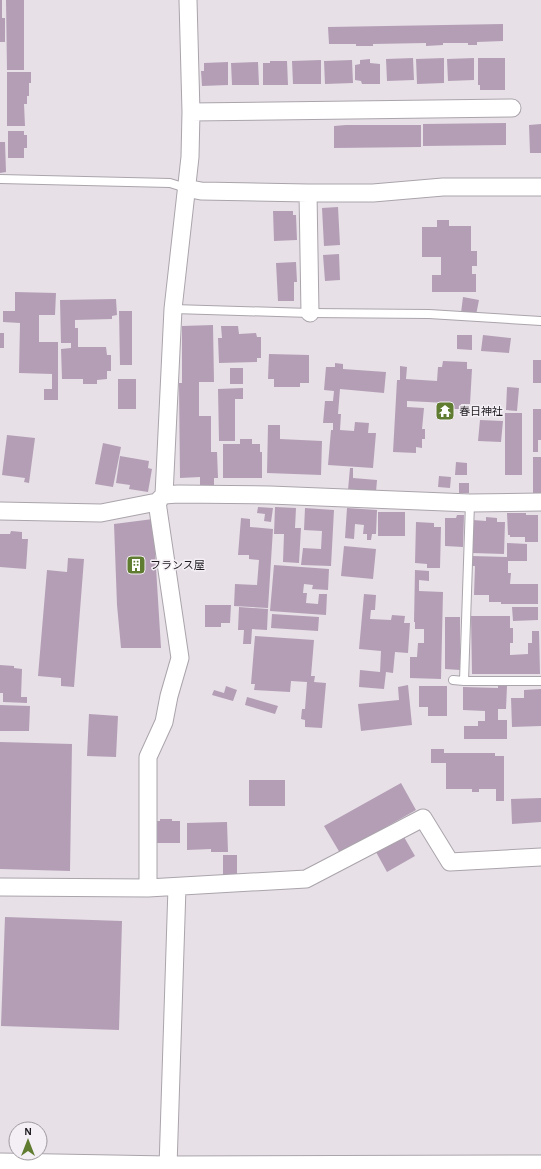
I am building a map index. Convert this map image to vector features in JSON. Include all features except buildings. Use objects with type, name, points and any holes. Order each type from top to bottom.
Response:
[{"type":"street","points":[[148,888],[148,757],[164,722],[169,696],[180,658],[160,499],[173,309],[190,157],[191,112],[188,0]]},
{"type":"street","points":[[191,112],[512,108]]},
{"type":"street","points":[[186,188],[201,191],[373,193],[443,187],[541,187]]},
{"type":"street","points":[[308,193],[310,313]]},
{"type":"street","points":[[0,512],[101,513],[160,499],[270,495],[470,503],[541,502]]},
{"type":"street","points":[[0,887],[148,888],[306,878],[423,818],[450,862],[541,857]]},
{"type":"street","points":[[168,1167],[176,887]]},
{"type":"street","points":[[0,1164],[168,1167],[541,1166]]},
{"type":"lane","points":[[0,179],[170,183],[186,188]]},
{"type":"lane","points":[[173,309],[310,313],[428,314],[541,321]]},
{"type":"lane","points":[[464,682],[470,503]]},
{"type":"lane","points":[[453,680],[464,682],[541,681]]},
{"type":"place","name":"春日神社","points":[[445,411]]},
{"type":"place","name":"フランス屋","points":[[136,565]]}]
